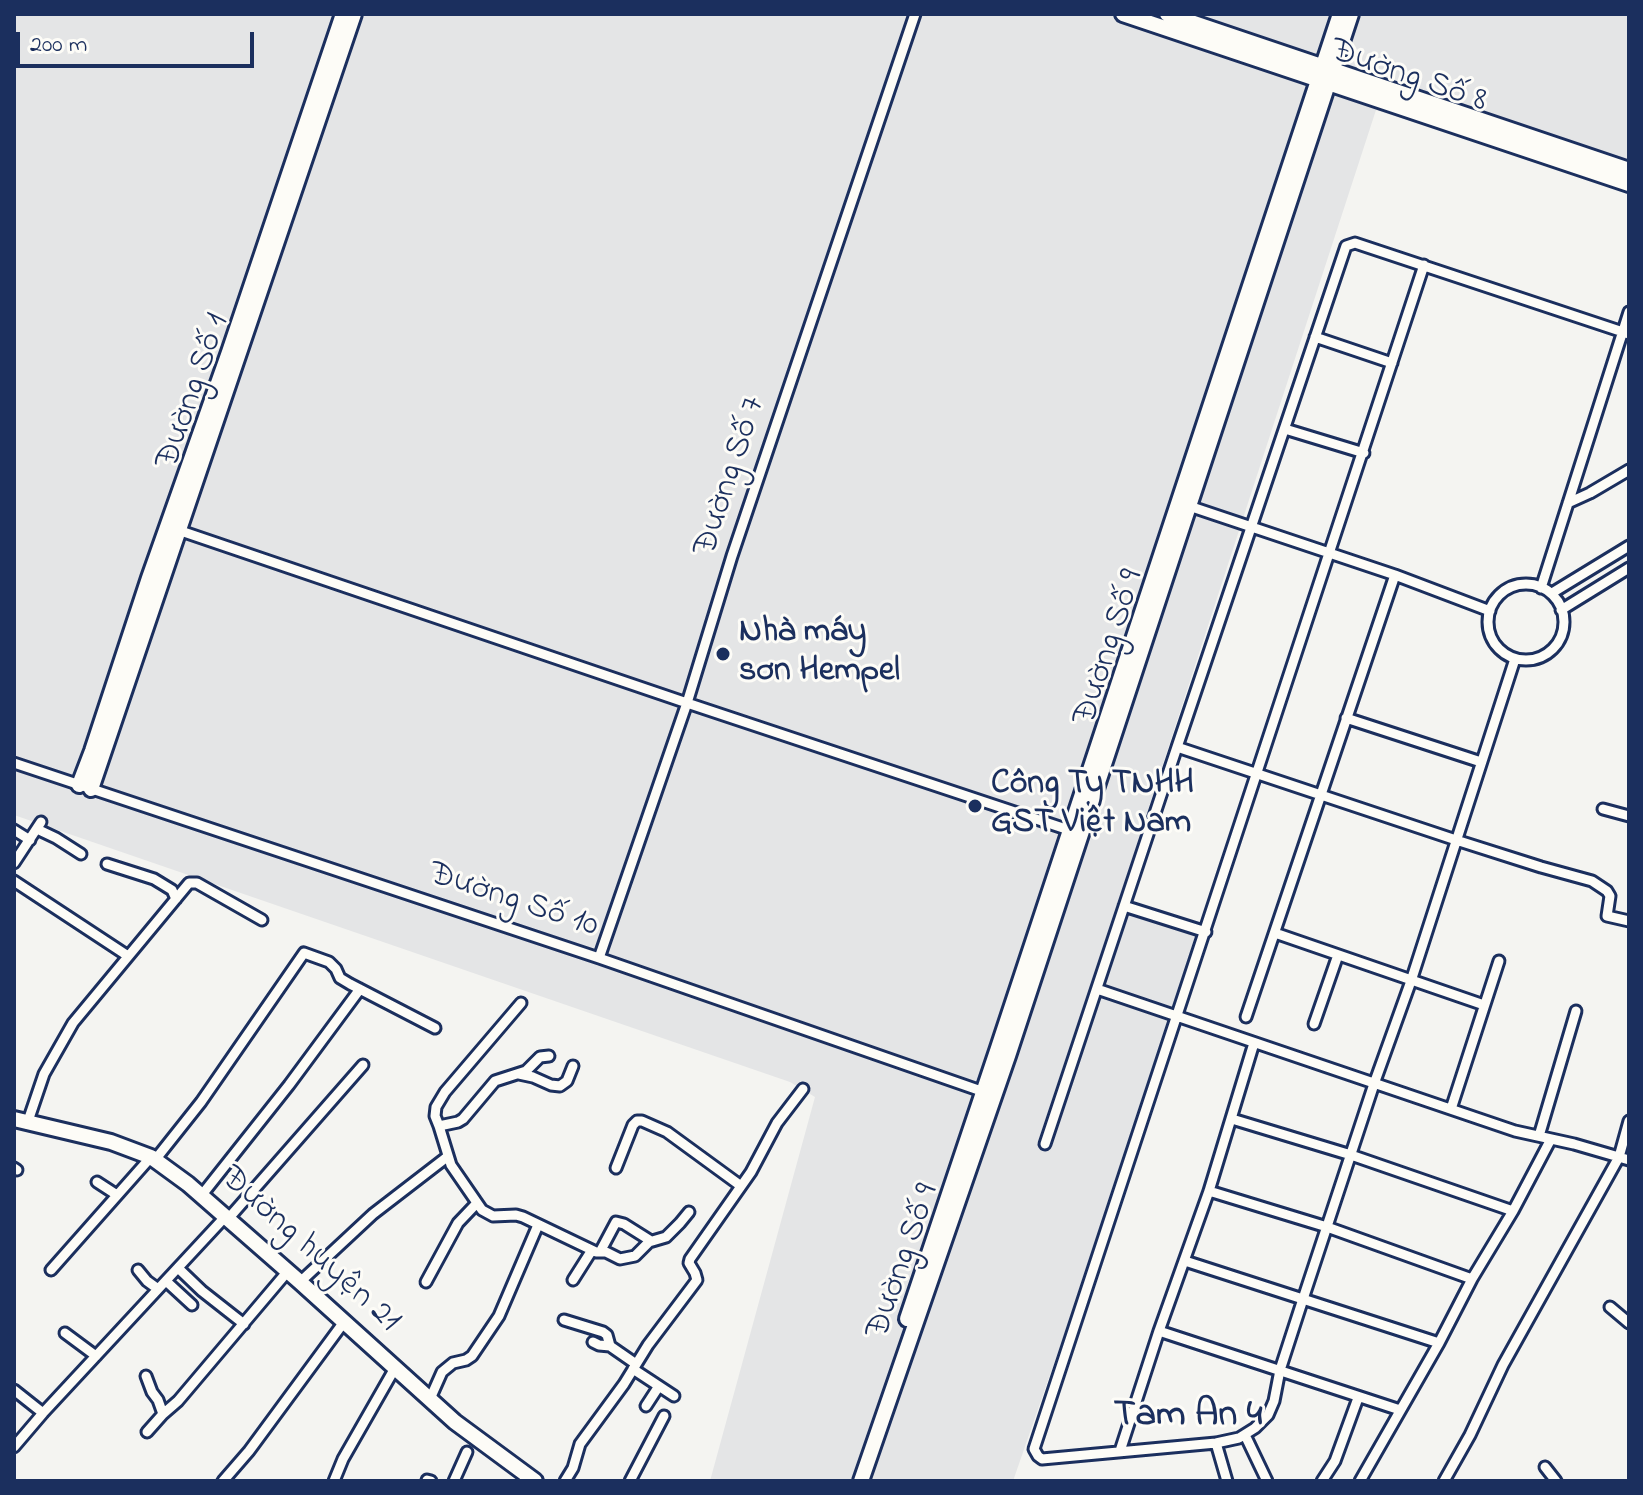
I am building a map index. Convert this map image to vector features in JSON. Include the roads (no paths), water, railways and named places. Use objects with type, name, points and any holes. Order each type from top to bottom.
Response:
[{"type":"street","name":"Đường Số 1","points":[[174,528],[343,14]]},
{"type":"street","name":"Đường Số 1","points":[[85,787],[354,14]]},
{"type":"street","name":"Đường Số 7","points":[[599,958],[687,703],[732,556],[915,14]]},
{"type":"street","name":"Đường Số 8","points":[[1123,14],[1629,170]]},
{"type":"street","name":"Đường Số 8","points":[[1167,14],[1629,184]]},
{"type":"street","name":"Đường Số 9","points":[[1326,75],[1340,14]]},
{"type":"street","name":"Đường Số 9","points":[[861,1481],[1326,75],[1351,14]]},
{"type":"street","points":[[1045,1144],[1346,246],[1355,243],[1626,333]]},
{"type":"street","points":[[1424,265],[1034,1449],[1042,1459],[1216,1443],[1245,1435],[1268,1415],[1303,1299],[1411,981],[1515,659]]},
{"type":"street","points":[[1541,588],[1626,333],[1629,312]]},
{"type":"street","points":[[1315,337],[1392,363]]},
{"type":"street","points":[[1285,429],[1364,453]]},
{"type":"street","points":[[1568,503],[1629,470]]},
{"type":"street","points":[[1184,504],[1395,575],[1490,611]]},
{"type":"street","name":"Đường Số 9","points":[[852,1481],[989,1094],[1069,830],[1184,504]]},
{"type":"street","points":[[174,528],[1069,830]]},
{"type":"street","points":[[1552,593],[1629,546]]},
{"type":"street","points":[[1561,610],[1629,568]]},
{"type":"street","points":[[1246,1017],[1395,575]]},
{"type":"street","points":[[1527,585],[1552,593],[1564,619],[1563,632],[1553,649],[1535,659],[1515,659],[1503,653],[1494,643],[1488,624],[1490,611],[1497,599],[1507,590],[1527,585]]},
{"type":"street","points":[[1346,718],[1481,762]]},
{"type":"street","points":[[1177,747],[1456,840],[1592,881],[1610,896],[1607,916],[1629,921]]},
{"type":"street","name":"Đường Số 10","points":[[14,763],[599,958],[989,1094]]},
{"type":"street","points":[[1603,809],[1629,816]]},
{"type":"street","points":[[14,863],[39,826],[81,854]]},
{"type":"street","points":[[14,830],[30,840]]},
{"type":"street","points":[[107,864],[154,879],[172,890],[176,899]]},
{"type":"street","points":[[14,881],[128,956]]},
{"type":"street","points":[[20,1122],[73,1023],[189,883],[193,882],[262,920]]},
{"type":"street","points":[[1124,906],[1206,932]]},
{"type":"street","points":[[1275,933],[1484,1005]]},
{"type":"street","points":[[51,1270],[201,1102],[302,955],[307,953],[329,962],[340,978],[435,1028]]},
{"type":"street","points":[[1314,1024],[1338,955]]},
{"type":"street","points":[[1451,1109],[1499,961]]},
{"type":"street","points":[[201,1196],[360,989]]},
{"type":"street","points":[[1097,989],[1515,1131],[1624,1158]]},
{"type":"street","points":[[521,1003],[445,1092],[436,1107],[435,1116],[447,1157],[477,1203],[487,1214],[516,1215],[620,1259],[635,1256],[651,1241],[673,1232],[689,1212]]},
{"type":"street","points":[[1539,1136],[1576,1011]]},
{"type":"street","points":[[1120,1451],[1209,1191],[1254,1043]]},
{"type":"street","points":[[439,1126],[458,1122],[495,1081],[519,1074],[540,1057],[549,1056]]},
{"type":"street","points":[[14,1447],[227,1218],[363,1065]]},
{"type":"street","points":[[519,1074],[560,1086],[567,1081],[573,1066]]},
{"type":"street","points":[[565,1481],[573,1468],[580,1444],[697,1280],[690,1259],[751,1172],[777,1123],[803,1089]]},
{"type":"street","points":[[1232,1119],[1351,1155],[1513,1211]]},
{"type":"street","points":[[616,1168],[633,1125],[642,1121],[667,1132],[741,1186]]},
{"type":"street","points":[[1444,1481],[1503,1365],[1624,1158],[1629,1121]]},
{"type":"street","name":"Đường huyện 21","points":[[20,1122],[111,1142],[153,1159],[288,1271],[455,1422],[535,1481]]},
{"type":"street","points":[[1360,1481],[1551,1139]]},
{"type":"street","points":[[300,1282],[373,1214],[447,1157]]},
{"type":"street","points":[[97,1182],[117,1195]]},
{"type":"street","points":[[1209,1191],[1327,1227],[1472,1279]]},
{"type":"street","points":[[426,1282],[458,1223],[477,1203]]},
{"type":"street","points":[[573,1280],[616,1222],[651,1241]]},
{"type":"street","points":[[430,1399],[442,1372],[453,1363],[472,1356],[499,1316],[538,1225]]},
{"type":"street","points":[[1185,1261],[1439,1343]]},
{"type":"street","points":[[178,1268],[244,1324]]},
{"type":"street","points":[[138,1270],[147,1281],[162,1285],[192,1305]]},
{"type":"street","points":[[147,1432],[178,1401],[288,1271]]},
{"type":"street","points":[[1610,1307],[1629,1323]]},
{"type":"street","points":[[564,1320],[603,1332],[610,1346],[674,1396]]},
{"type":"street","points":[[223,1481],[249,1451],[344,1322]]},
{"type":"street","points":[[1159,1331],[1400,1410]]},
{"type":"street","points":[[65,1333],[96,1356]]},
{"type":"street","points":[[593,1342],[610,1346]]},
{"type":"street","points":[[334,1481],[343,1459],[395,1368]]},
{"type":"street","points":[[146,1376],[163,1414]]},
{"type":"street","points":[[646,1406],[659,1386]]},
{"type":"street","points":[[14,1390],[43,1413]]},
{"type":"street","points":[[1322,1481],[1335,1461],[1358,1398]]},
{"type":"street","points":[[630,1481],[664,1416]]},
{"type":"street","points":[[1245,1435],[1267,1481]]},
{"type":"street","points":[[1216,1443],[1227,1481]]},
{"type":"street","points":[[454,1481],[467,1452]]},
{"type":"street","points":[[1545,1467],[1556,1481]]},
{"type":"place","name":"Nhà máy sơn Hempel","points":[[723,654]]},
{"type":"place","name":"Công Ty TNHH GST Việt Nam","points":[[975,806]]},
{"type":"district","name":"Tam An 4","points":[[1188,1418]]}]
